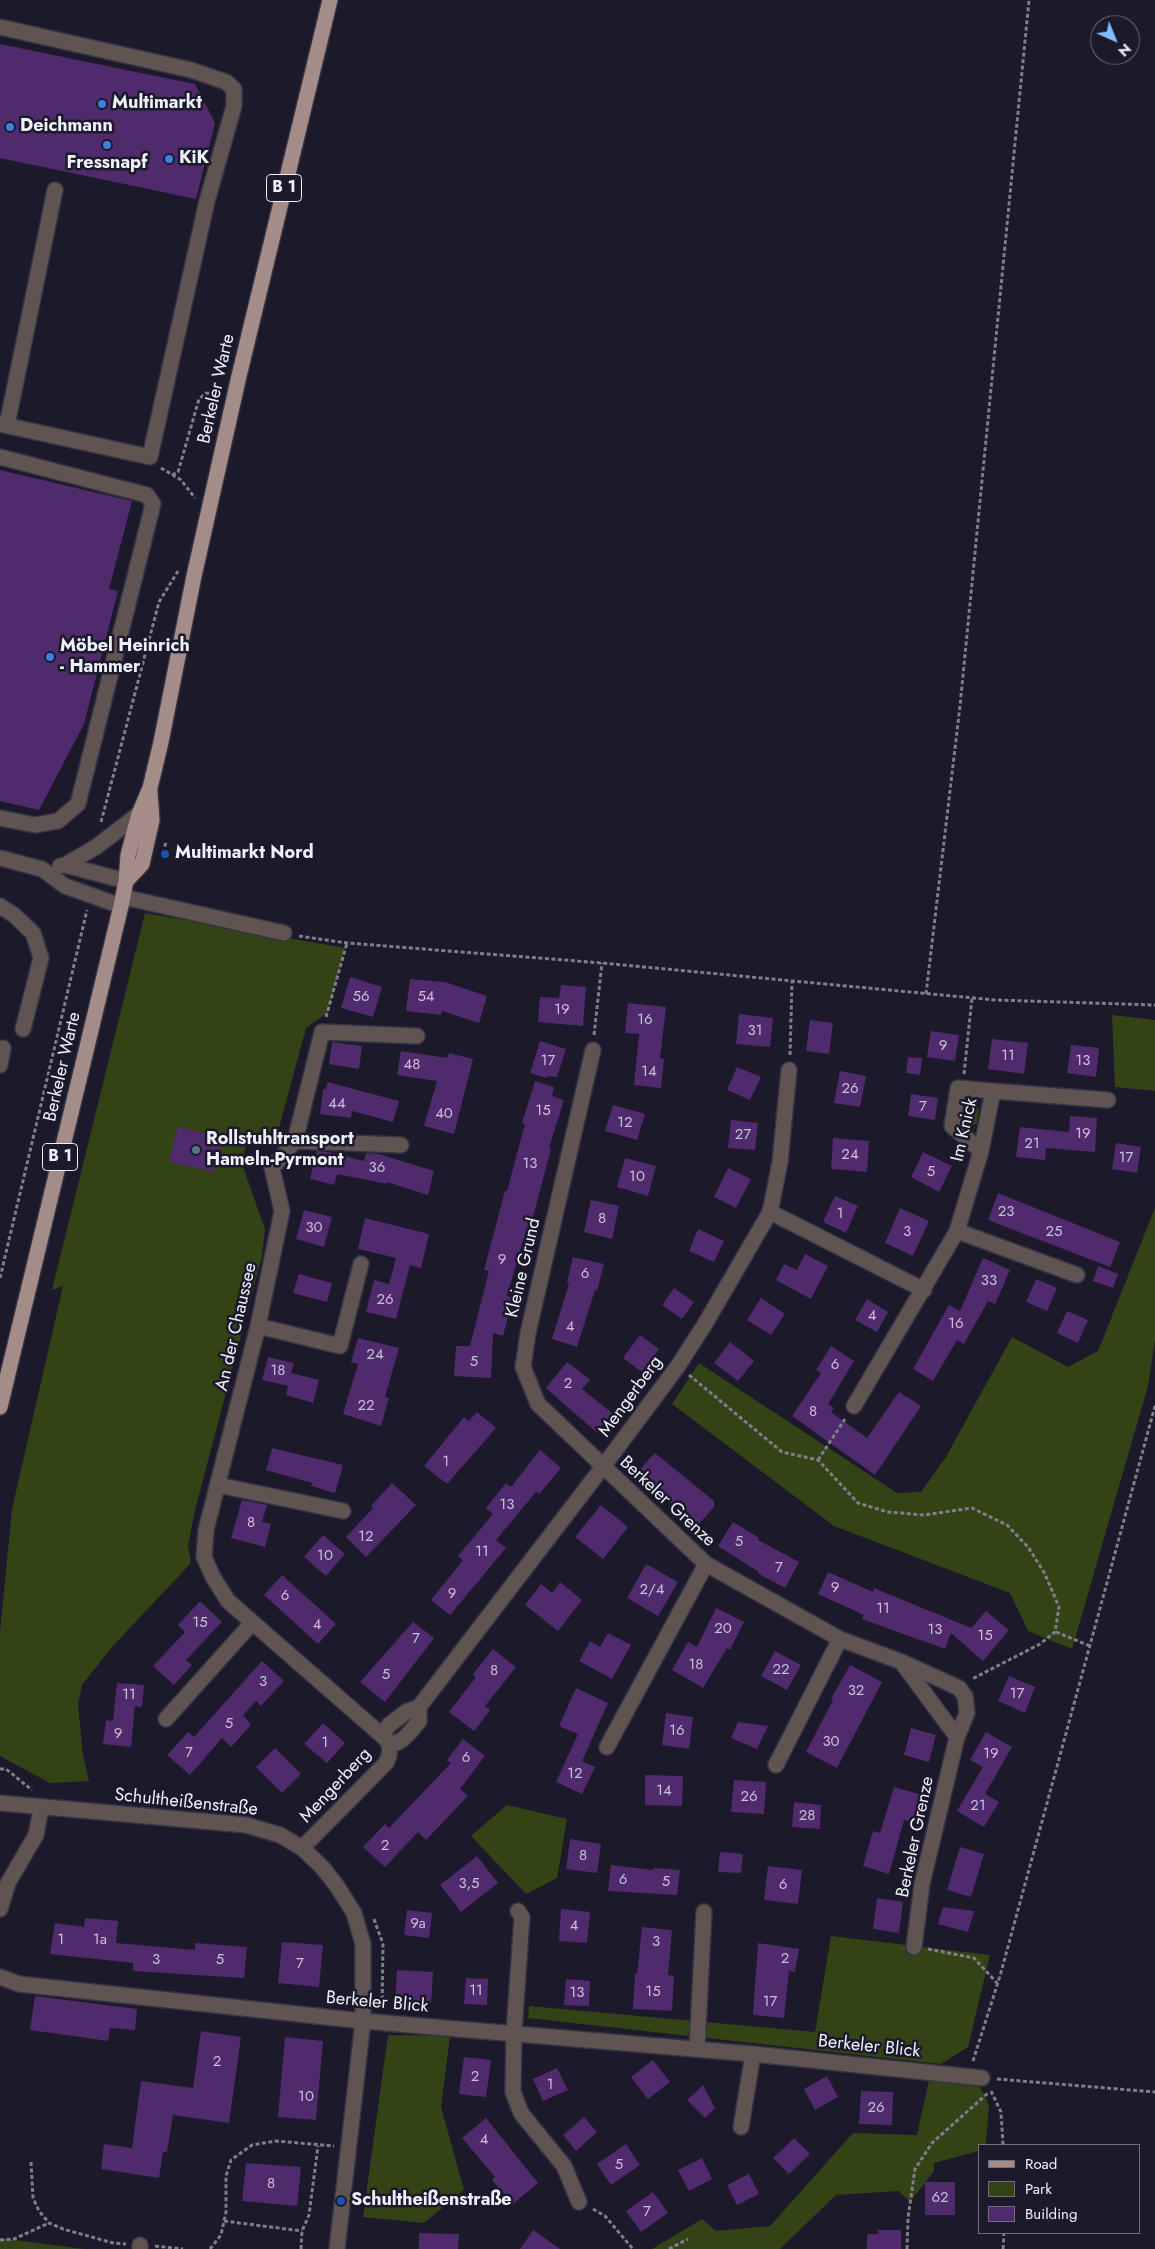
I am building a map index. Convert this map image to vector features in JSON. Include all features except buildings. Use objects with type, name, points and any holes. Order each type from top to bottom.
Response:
[{"type":"main road","name":"Berkeler Warte","points":[[0,1407],[122,902],[128,854],[138,814],[150,788],[239,376],[330,0]]},
{"type":"main road","name":"Berkeler Warte","points":[[126,881],[142,864],[152,820],[150,788]]},
{"type":"street","points":[[0,27],[191,70],[226,82],[234,89],[234,106],[207,201],[150,457],[3,425],[54,190]]},
{"type":"street","points":[[0,457],[148,495],[153,504],[78,804],[58,821],[35,825],[0,818]]},
{"type":"street","points":[[65,866],[96,847],[138,814]]},
{"type":"street","points":[[0,858],[42,869],[65,886],[90,896],[284,933]]},
{"type":"street","points":[[42,869],[65,866],[126,881]]},
{"type":"street","points":[[0,906],[14,915],[33,933],[41,958],[23,1029]]},
{"type":"street","points":[[322,1032],[417,1036]]},
{"type":"street","name":"An der Chaussee","points":[[322,1032],[295,1140],[272,1168],[282,1212],[258,1326],[206,1530],[204,1557],[213,1577],[228,1601],[386,1740]]},
{"type":"street","points":[[0,1065],[3,1048]]},
{"type":"street","name":"Kleine Grund","points":[[593,1050],[528,1333],[523,1367],[538,1404],[602,1468]]},
{"type":"street","name":"Mengerberg","points":[[302,1848],[386,1763],[389,1756],[386,1740],[402,1740],[419,1721],[418,1707],[678,1366],[770,1212],[780,1162],[789,1070]]},
{"type":"street","points":[[981,1151],[952,1126],[958,1088],[993,1091]]},
{"type":"street","name":"Im Knick","points":[[854,1406],[957,1231],[981,1151],[993,1091],[1108,1100]]},
{"type":"street","points":[[295,1140],[401,1145]]},
{"type":"street","points":[[770,1212],[924,1290]]},
{"type":"street","points":[[957,1231],[1077,1275]]},
{"type":"street","points":[[258,1326],[340,1346],[361,1264]]},
{"type":"street","name":"Berkeler Grenze","points":[[602,1468],[706,1564],[840,1639],[902,1662],[959,1688],[964,1696],[966,1713],[957,1737],[922,1884],[914,1947]]},
{"type":"street","points":[[218,1485],[343,1511]]},
{"type":"street","name":"Berkeler Grenze","points":[[607,1747],[706,1564]]},
{"type":"street","points":[[166,1719],[252,1623]]},
{"type":"street","points":[[776,1765],[840,1639]]},
{"type":"street","points":[[902,1662],[957,1737]]},
{"type":"street","name":"Schultheißenstraße","points":[[0,1803],[246,1825],[280,1835],[302,1848],[322,1867],[354,1913],[363,1944],[363,2021],[336,2249]]},
{"type":"street","points":[[0,1909],[8,1883],[36,1834],[41,1808]]},
{"type":"street","points":[[518,1911],[522,1917],[514,2032],[513,2092],[521,2113],[564,2166],[579,2202]]},
{"type":"street","points":[[696,2049],[704,1912]]},
{"type":"street","name":"Berkeler Blick","points":[[0,1977],[19,1984],[382,2023],[514,2032],[975,2077]]},
{"type":"street","points":[[741,2127],[753,2054]]},
{"type":"path","points":[[926,994],[960,706],[1029,0]]},
{"type":"path","points":[[172,475],[178,472],[200,399],[206,393],[222,396]]},
{"type":"path","points":[[150,457],[157,466],[181,480],[197,500]]},
{"type":"path","points":[[97,826],[102,820]]},
{"type":"path","points":[[0,1278],[90,896]]},
{"type":"path","points":[[284,933],[347,943],[602,963],[972,998],[1155,1005]]},
{"type":"path","points":[[322,1032],[347,943]]},
{"type":"path","points":[[593,1050],[602,963]]},
{"type":"path","points":[[789,1070],[792,981]]},
{"type":"path","points":[[963,1088],[972,998]]},
{"type":"path","points":[[678,1366],[782,1452],[818,1460],[858,1503],[888,1512],[924,1515],[972,1508],[1007,1526],[1028,1547],[1045,1574],[1058,1607],[1055,1632],[1040,1644],[977,1676],[959,1688]]},
{"type":"path","points":[[818,1460],[854,1406]]},
{"type":"path","points":[[975,2077],[998,1984],[1155,1406]]},
{"type":"path","points":[[1055,1632],[1090,1646]]},
{"type":"path","points":[[0,1768],[6,1769],[38,1793]]},
{"type":"path","points":[[372,1913],[383,1944],[382,2023]]},
{"type":"path","points":[[914,1947],[974,1958],[998,1984]]},
{"type":"path","points":[[975,2077],[990,2090],[1001,2112],[1003,2144]]},
{"type":"path","points":[[975,2077],[1155,2092]]},
{"type":"path","points":[[907,2249],[908,2218],[915,2169],[932,2143],[972,2110],[990,2090]]},
{"type":"path","points":[[210,2249],[221,2235],[224,2221],[226,2176],[231,2160],[252,2145],[276,2141],[318,2146],[347,2146]]},
{"type":"path","points":[[301,2249],[302,2231],[309,2215],[318,2146]]},
{"type":"path","points":[[31,2162],[33,2198],[39,2212],[49,2222],[63,2230],[113,2243],[140,2247],[183,2249]]},
{"type":"path","points":[[579,2202],[605,2216],[632,2249]]},
{"type":"path","points":[[224,2221],[302,2231]]},
{"type":"path","points":[[0,2240],[14,2239],[49,2222]]},
{"type":"path","points":[[1003,2249],[1004,2234]]},
{"type":"path","points":[[669,2249],[688,2240]]},
{"type":"green space","points":[[145,913],[345,948],[328,1012],[306,1028],[277,1135],[247,1139],[242,1164],[265,1229],[262,1256],[195,1510],[188,1546],[191,1563],[112,1647],[82,1685],[78,1704],[83,1755],[89,1781],[50,1783],[0,1756],[0,1632],[12,1509],[63,1286],[52,1290]]},
{"type":"green space","points":[[1112,1015],[1155,1020],[1155,1091],[1115,1087]]},
{"type":"green space","points":[[976,1105],[979,1110],[977,1123],[969,1128],[965,1120],[968,1107]]},
{"type":"green space","points":[[1155,1208],[1155,1340],[1148,1386],[1072,1649],[1028,1631],[1010,1593],[834,1526],[672,1404],[699,1363],[897,1493],[921,1492],[946,1457],[1012,1337],[1068,1367],[1098,1351]]},
{"type":"green space","points":[[507,1805],[567,1819],[557,1878],[526,1894],[471,1836]]},
{"type":"green space","points":[[831,1936],[990,1955],[968,2047],[941,2064],[528,2018],[529,2006],[815,2032]]},
{"type":"green space","points":[[388,2035],[450,2036],[441,2107],[464,2190],[424,2223],[363,2217]]},
{"type":"green space","points":[[930,2076],[979,2085],[989,2105],[986,2144],[978,2144],[978,2151],[934,2163],[934,2171],[910,2202],[899,2191],[836,2195],[780,2249],[652,2249],[702,2219],[716,2231],[770,2226],[853,2133],[917,2135]]},
{"type":"green space","points":[[0,2238],[84,2249],[0,2249]]},
{"type":"place","name":"Multimarkt","points":[[102,104]]},
{"type":"place","name":"Deichmann","points":[[10,127]]},
{"type":"place","name":"Fressnapf","points":[[107,145]]},
{"type":"place","name":"KiK","points":[[169,159]]},
{"type":"place","name":"Möbel Heinrich - Hammer","points":[[50,657]]},
{"type":"place","name":"Multimarkt Nord","points":[[165,854]]},
{"type":"place","name":"Rollstuhltransport Hameln-Pyrmont","points":[[196,1150]]},
{"type":"place","name":"Schultheißenstraße","points":[[341,2201]]}]
